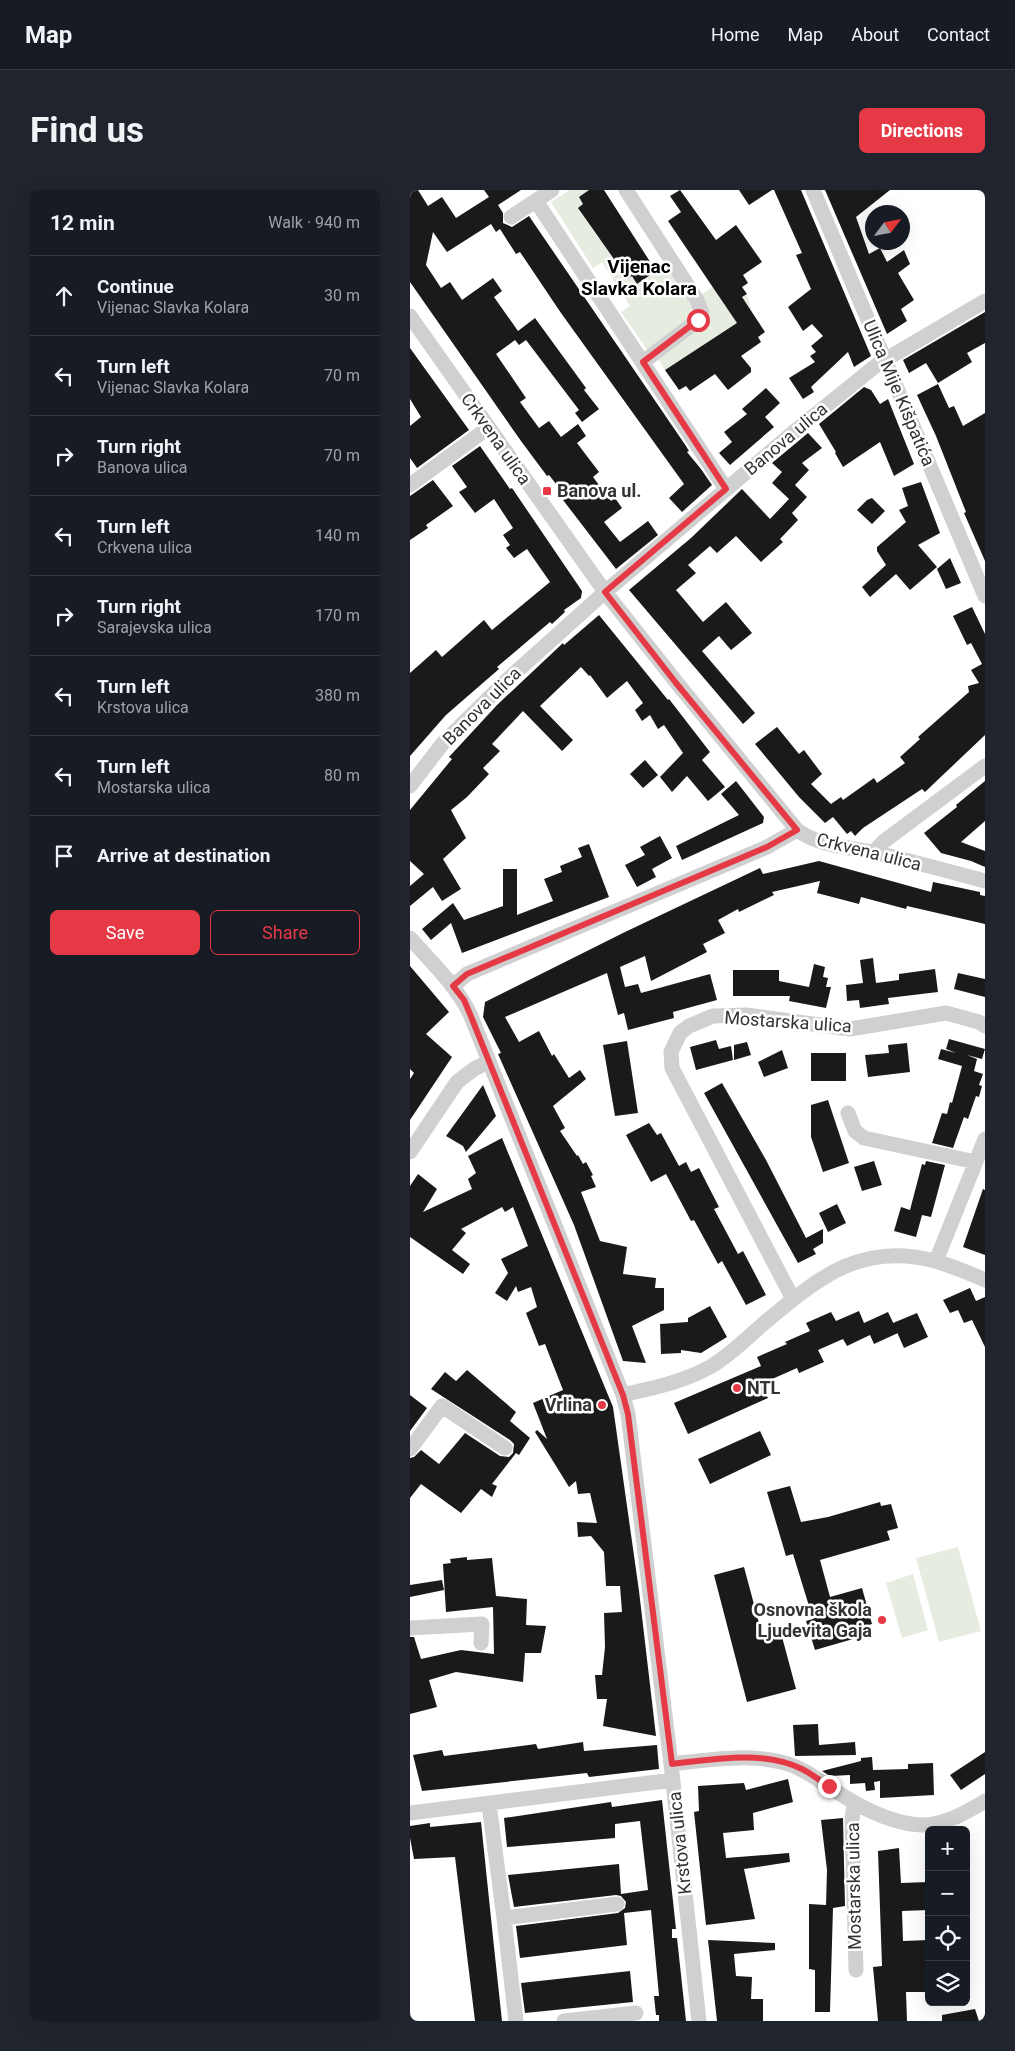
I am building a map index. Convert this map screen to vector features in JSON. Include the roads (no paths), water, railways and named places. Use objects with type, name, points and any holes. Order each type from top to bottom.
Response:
[{"type":"street","points":[[511,217],[552,190]]},
{"type":"street","points":[[626,190],[697,300],[702,313],[698,320],[643,362]]},
{"type":"street","name":"Ulica Mije Kišpatića","points":[[813,190],[985,596]]},
{"type":"street","points":[[536,201],[726,489]]},
{"type":"street","name":"Banova ulica","points":[[410,786],[443,743],[473,712],[605,592],[726,489],[795,431],[885,360],[985,300]]},
{"type":"street","name":"Crkvena ulica","points":[[410,316],[605,592],[676,683],[797,830],[815,840],[874,852],[985,881]]},
{"type":"street","points":[[410,485],[488,428]]},
{"type":"street","points":[[874,852],[883,842],[985,766]]},
{"type":"street","points":[[453,986],[467,974],[767,847],[797,830]]},
{"type":"street","name":"Krstova ulica","points":[[410,938],[464,1000],[623,1395],[628,1414],[644,1530],[672,1764],[699,2021]]},
{"type":"street","name":"Mostarska ulica","points":[[793,1299],[672,1068],[671,1052],[680,1033],[689,1026],[713,1016],[746,1015],[850,1029],[946,1013],[979,1022],[985,1026]]},
{"type":"street","points":[[410,1152],[457,1082],[474,1069],[488,1062]]},
{"type":"street","points":[[848,1113],[855,1131],[864,1138],[976,1162]]},
{"type":"street","points":[[936,1261],[985,1139]]},
{"type":"street","points":[[623,1395],[677,1381],[710,1367],[793,1299],[832,1272],[859,1260],[882,1256],[911,1256],[936,1261],[985,1280]]},
{"type":"street","points":[[410,1449],[442,1406],[505,1448]]},
{"type":"street","points":[[410,1628],[482,1624],[481,1643]]},
{"type":"street","name":"Mostarska ulica","points":[[672,1764],[725,1758],[764,1759],[786,1763],[803,1770],[854,1803],[904,1822],[922,1825],[956,1817],[985,1801]]},
{"type":"street","points":[[410,1813],[673,1780]]},
{"type":"street","name":"Mostarska ulica","points":[[854,1803],[852,1820],[856,1970]]},
{"type":"street","points":[[489,1804],[516,2021]]},
{"type":"street","points":[[504,1918],[617,1904]]},
{"type":"street","points":[[564,2021],[636,2013]]},
{"type":"place","name":"Banova ul.","points":[[547,491]]},
{"type":"place","name":"NTL","points":[[737,1388]]},
{"type":"place","name":"Vrlina","points":[[602,1405]]},
{"type":"place","name":"Osnovna škola Ljudevita Gaja","points":[[882,1620]]},
{"type":"district","name":"Vijenac Slavka Kolara","points":[[639,277]]}]
